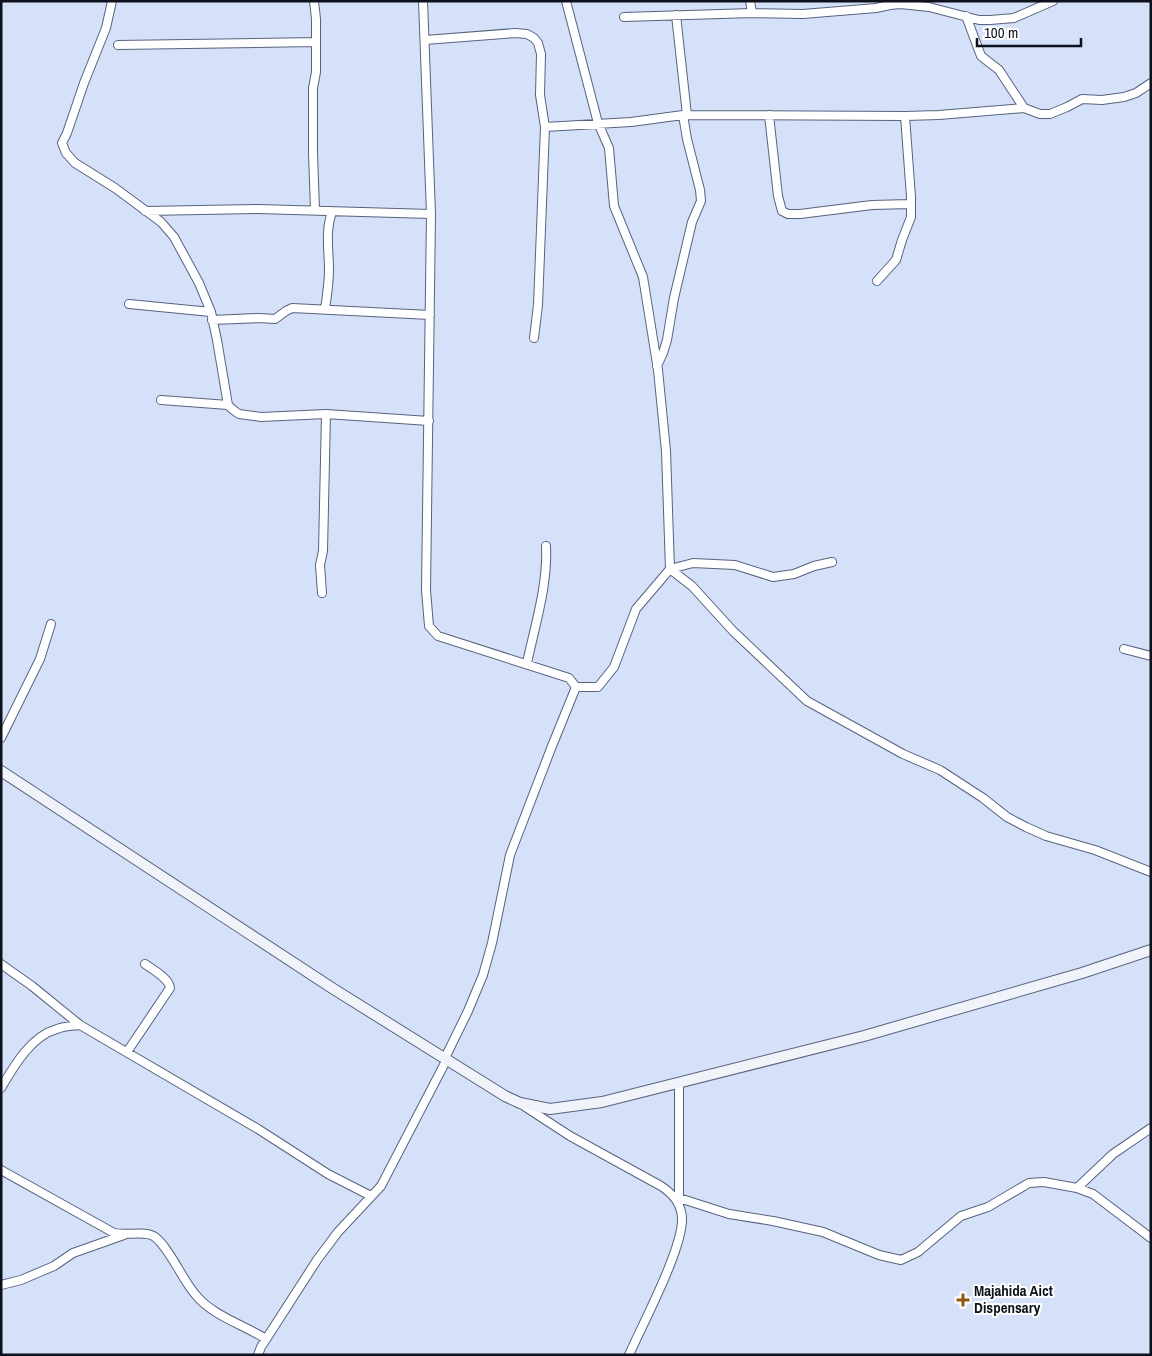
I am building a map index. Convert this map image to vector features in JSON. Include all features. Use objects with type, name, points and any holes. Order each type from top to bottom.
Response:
[{"type":"street","points":[[112,1],[106,28],[62,143],[66,153],[75,163],[115,188],[161,222],[174,237],[199,283],[212,316],[228,405],[239,414],[261,417],[326,414],[429,421]]},
{"type":"street","points":[[314,1],[316,72],[313,88],[313,177],[315,210]]},
{"type":"street","points":[[423,1],[431,214],[426,590],[429,626],[438,636],[569,678],[576,687]]},
{"type":"street","points":[[566,1],[598,123],[609,148],[614,206],[643,277],[657,366],[666,450],[670,568],[692,586],[733,631],[808,701],[903,754],[940,770],[983,798],[1007,817],[1026,827],[1046,836],[1095,850],[1151,872]]},
{"type":"street","points":[[750,1],[752,13]]},
{"type":"street","points":[[624,17],[752,13],[803,14],[876,8],[890,4],[907,4],[939,9],[979,20],[1014,18],[1053,1]]},
{"type":"street","points":[[657,366],[667,340],[674,298],[692,222],[701,201],[687,139],[676,15]]},
{"type":"street","points":[[966,16],[981,56],[999,70],[1024,108]]},
{"type":"street","points":[[425,40],[515,33],[527,34],[538,43],[541,54],[540,94],[545,127],[538,306],[534,338]]},
{"type":"street","points":[[118,45],[316,42]]},
{"type":"street","points":[[545,127],[631,122],[685,115],[905,116],[1024,108],[1040,114],[1050,114],[1067,108],[1082,98],[1102,100],[1124,97],[1136,93],[1151,83]]},
{"type":"street","points":[[769,115],[778,196],[782,211],[788,214],[800,214],[872,205],[910,204]]},
{"type":"street","points":[[877,281],[896,260],[911,217],[910,204],[912,197],[905,116]]},
{"type":"street","points":[[145,211],[258,209],[431,214]]},
{"type":"street","points":[[325,309],[329,270],[328,222],[332,212]]},
{"type":"street","points":[[129,304],[212,316],[275,319],[292,308],[430,315]]},
{"type":"street","points":[[161,400],[228,405]]},
{"type":"street","points":[[322,593],[320,565],[323,550],[326,414]]},
{"type":"street","points":[[527,664],[542,596],[547,560],[546,546]]},
{"type":"street","points":[[576,687],[598,687],[614,667],[636,609],[670,568],[692,563],[734,565],[773,577],[794,574],[814,566],[832,562]]},
{"type":"street","points":[[1,738],[15,707],[38,665],[51,624]]},
{"type":"street","points":[[1124,649],[1151,656]]},
{"type":"street","points":[[258,1355],[316,1260],[338,1232],[381,1186],[446,1059],[483,975],[492,943],[510,856],[576,687]]},
{"type":"street","points":[[1,771],[332,988],[505,1096],[520,1103],[570,1136],[661,1186],[679,1202],[823,1232],[879,1255],[901,1260],[918,1252],[961,1216],[988,1207],[1029,1183],[1044,1182],[1077,1188],[1094,1194],[1151,1238]]},
{"type":"street","points":[[520,1103],[550,1109],[602,1102],[897,1026],[1082,973],[1151,950]]},
{"type":"street","points":[[1,964],[32,986],[80,1025],[258,1129],[328,1174],[371,1196]]},
{"type":"street","points":[[127,1052],[170,988],[167,980],[145,964]]},
{"type":"street","points":[[1,1088],[19,1059],[38,1040],[56,1029],[80,1025]]},
{"type":"street","points":[[1,1068],[10,1073]]},
{"type":"street","points":[[628,1355],[672,1257],[681,1230],[682,1217],[679,1202],[679,1083]]},
{"type":"street","points":[[1077,1188],[1113,1154],[1151,1128]]},
{"type":"street","points":[[1,1170],[114,1232],[124,1235]]},
{"type":"street","points":[[1,1285],[21,1280],[54,1266],[73,1253],[124,1235],[143,1233],[154,1236],[196,1296],[217,1312],[266,1340]]},
{"type":"place","name":"Majahida Aict Dispensary","points":[[963,1300]]}]
